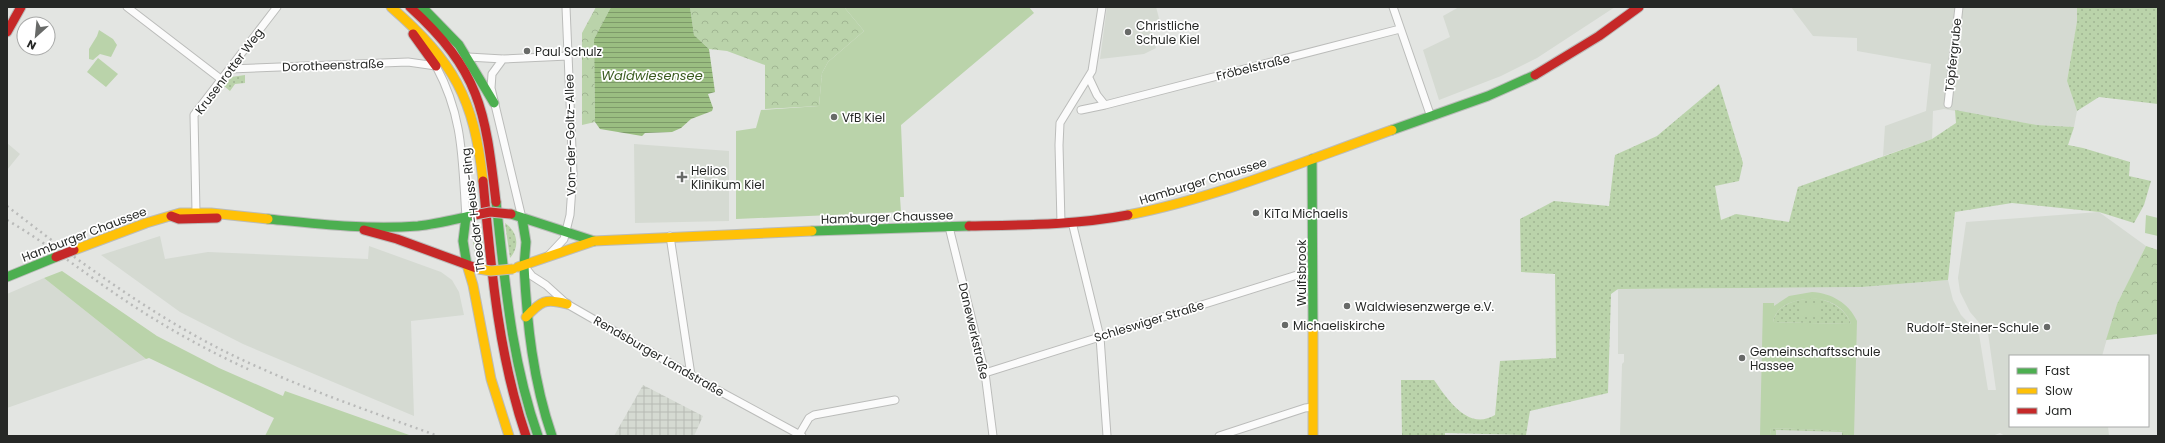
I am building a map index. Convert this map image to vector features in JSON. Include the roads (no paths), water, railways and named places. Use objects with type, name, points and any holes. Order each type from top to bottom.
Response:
[{"type":"main road","points":[[7,32],[21,7]]},
{"type":"main road","points":[[390,7],[419,42],[436,66]]},
{"type":"main road","name":"Theodor-Heuss-Ring","points":[[390,7],[424,36],[445,60],[461,88],[472,117],[481,171],[501,341],[510,386],[526,436]]},
{"type":"main road","name":"Theodor-Heuss-Ring","points":[[410,7],[447,43],[458,59],[477,95],[482,112],[490,158],[514,350],[521,385],[538,436]]},
{"type":"main road","points":[[422,7],[446,30],[468,57],[494,103]]},
{"type":"main road","name":"Hamburger Chaussee","points":[[351,227],[397,239],[467,265],[491,272],[524,266],[548,256],[594,241],[670,236],[1062,223],[1109,219],[1155,210],[1312,159],[1488,96],[1532,77],[1599,36],[1639,7]]},
{"type":"main road","name":"Wulfsbrook","points":[[1312,159],[1313,436]]},
{"type":"main road","name":"Hamburger Chaussee","points":[[7,277],[74,250],[171,216],[180,213],[196,212],[224,216],[351,227],[419,226],[490,212],[511,214],[594,241]]},
{"type":"main road","name":"Hamburger Chaussee","points":[[171,216],[179,219],[213,219],[224,216]]},
{"type":"main road","points":[[470,216],[463,241],[467,265],[473,285],[491,379],[509,436]]},
{"type":"main road","points":[[522,218],[526,242],[524,266],[526,317],[533,367],[552,436]]},
{"type":"main road","points":[[526,317],[540,302],[553,300],[568,304]]},
{"type":"street","points":[[127,7],[222,80]]},
{"type":"street","name":"Krusenrotter Weg","points":[[196,212],[194,115],[277,7]]},
{"type":"street","name":"Von-der-Goltz-Allee","points":[[548,256],[564,239],[567,233],[570,215],[573,173],[566,7]]},
{"type":"street","points":[[1062,223],[1059,145],[1060,123],[1065,113],[1089,78],[1095,61],[1102,7]]},
{"type":"street","points":[[1393,7],[1431,117]]},
{"type":"street","name":"Töpfergrube","points":[[1948,104],[1959,7]]},
{"type":"street","name":"Fröbelstraße","points":[[1081,110],[1400,29]]},
{"type":"street","points":[[468,57],[503,59],[568,56]]},
{"type":"street","points":[[503,59],[495,68],[491,77],[494,103],[506,145],[522,218]]},
{"type":"street","name":"Dorotheenstraße","points":[[230,69],[408,62],[436,66]]},
{"type":"street","name":"Theodor-Heuss-Ring","points":[[436,66],[453,103],[461,136],[470,216]]},
{"type":"street","points":[[1089,78],[1097,95],[1105,104]]},
{"type":"street","points":[[1072,222],[1100,337],[1107,436]]},
{"type":"street","name":"Danewerkstraße","points":[[949,227],[985,372],[993,436]]},
{"type":"street","points":[[670,236],[691,375]]},
{"type":"street","name":"Rendsburger Landstraße","points":[[524,266],[532,276],[546,285],[568,304],[691,375],[800,435]]},
{"type":"street","name":"Schleswiger Straße","points":[[985,372],[1313,270]]},
{"type":"street","points":[[800,435],[809,418],[814,415],[895,400]]},
{"type":"street","points":[[1219,436],[1305,408],[1314,407]]},
{"type":"water","name":"Waldwiesensee","points":[[611,7],[690,7],[694,35],[709,49],[715,92],[708,94],[713,108],[712,111],[691,119],[681,128],[672,132],[645,133],[642,136],[600,129],[595,122],[594,39]]},
{"type":"railway","points":[[7,206],[58,245],[136,300],[218,348],[299,385],[438,436]]},
{"type":"railway","points":[[7,220],[154,319],[201,346],[250,370]]},
{"type":"place","name":"Christliche Schule Kiel","points":[[1128,32]]},
{"type":"place","name":"Paul Schulz","points":[[527,51]]},
{"type":"place","name":"VfB Kiel","points":[[834,117]]},
{"type":"place","name":"Helios Klinikum Kiel","points":[[682,177]]},
{"type":"place","name":"KiTa Michaelis","points":[[1256,213]]},
{"type":"place","name":"Waldwiesenzwerge e.V.","points":[[1347,306]]},
{"type":"place","name":"Michaeliskirche","points":[[1285,325]]},
{"type":"place","name":"Rudolf-Steiner-Schule","points":[[2047,327]]},
{"type":"place","name":"Gemeinschaftsschule Hassee","points":[[1742,358]]}]
